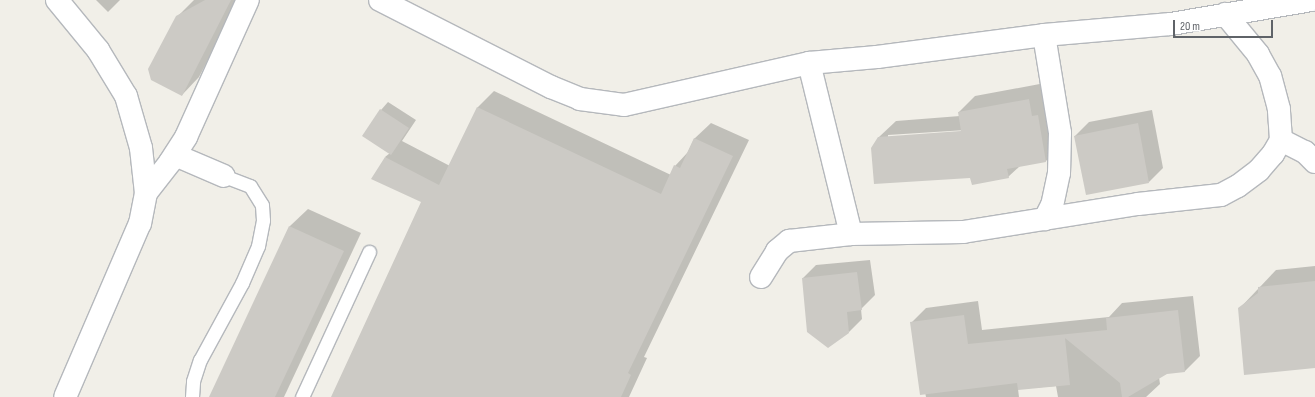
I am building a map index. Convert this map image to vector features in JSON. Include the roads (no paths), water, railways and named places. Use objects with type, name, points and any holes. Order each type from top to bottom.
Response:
[{"type":"street","points":[[57,0],[98,50],[126,96],[141,148],[146,193],[140,223],[65,397]]},
{"type":"street","points":[[146,193],[175,155],[202,104],[248,0]]},
{"type":"street","points":[[380,0],[551,87],[580,99],[601,104],[624,105],[809,63],[1044,35],[1171,24],[1311,0]]},
{"type":"street","points":[[761,277],[777,251],[789,241],[851,234],[963,232],[1138,204],[1221,195],[1259,170],[1273,154],[1281,140],[1279,109],[1270,76],[1258,54],[1225,14]]},
{"type":"street","points":[[1044,35],[1060,133],[1059,173],[1052,205],[1045,219]]},
{"type":"street","points":[[809,63],[851,234]]},
{"type":"street","points":[[1281,140],[1305,152],[1315,162]]},
{"type":"street","points":[[175,155],[224,176]]},
{"type":"lane","points":[[192,397],[193,381],[200,360],[242,283],[258,246],[263,220],[262,205],[250,186],[224,176]]},
{"type":"lane","points":[[302,397],[369,252]]}]
